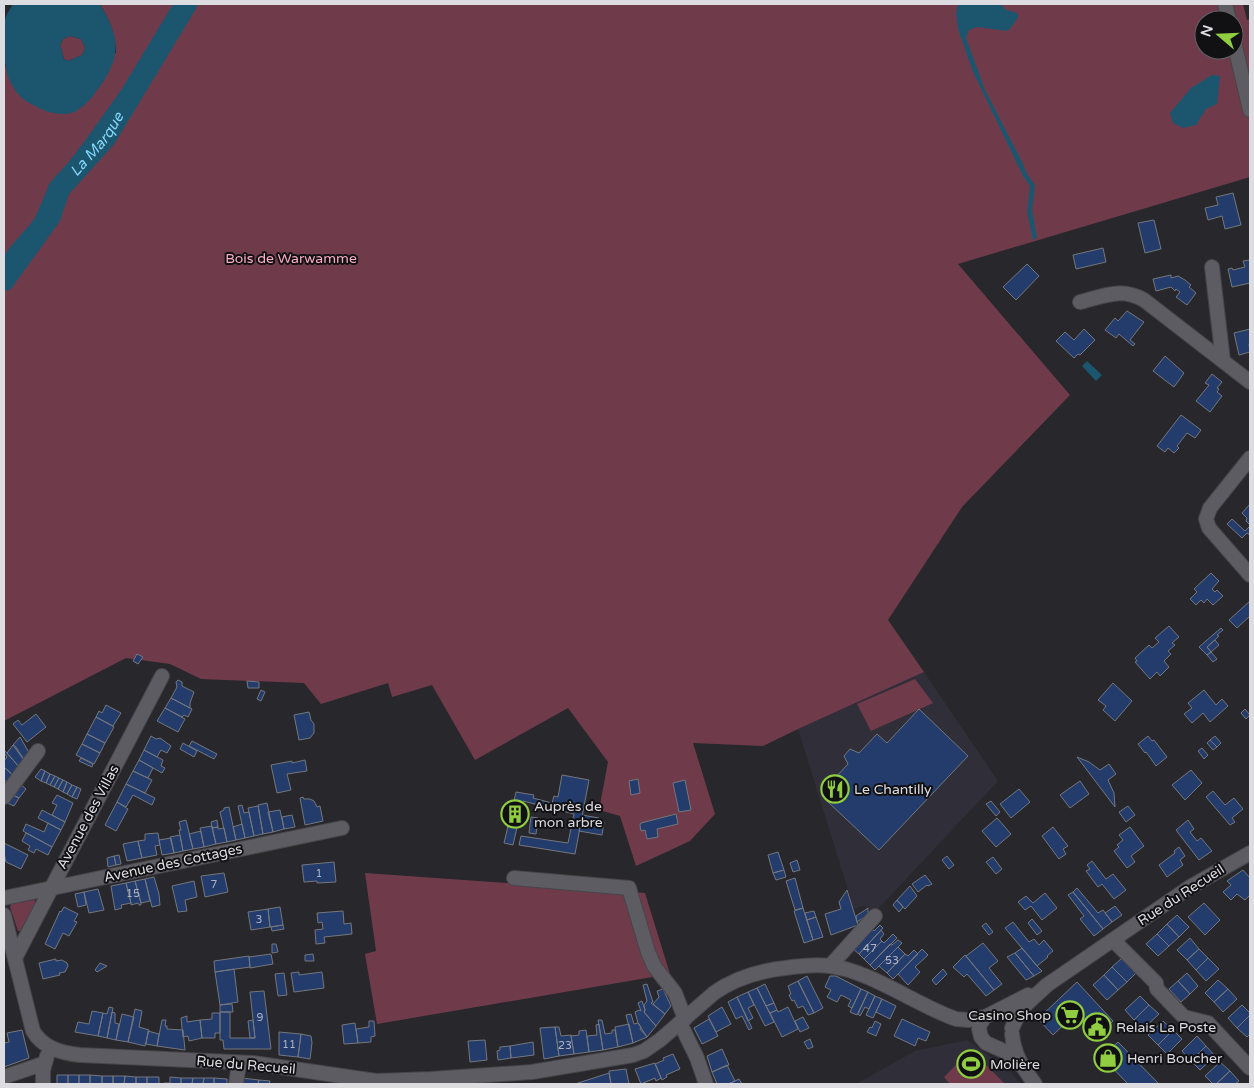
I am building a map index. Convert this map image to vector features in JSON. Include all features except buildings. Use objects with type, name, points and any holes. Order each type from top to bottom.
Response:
[{"type":"street","points":[[1238,60],[1250,110]]},
{"type":"street","points":[[1212,267],[1223,361]]},
{"type":"street","points":[[1080,302],[1115,293],[1136,295],[1250,382]]},
{"type":"street","points":[[1250,458],[1210,508],[1206,519],[1209,528],[1250,575]]},
{"type":"street","name":"Avenue des Villas","points":[[15,958],[162,676]]},
{"type":"street","points":[[4,797],[38,751]]},
{"type":"street","name":"Avenue des Cottages","points":[[4,898],[342,828]]},
{"type":"street","name":"Rue du Recueil","points":[[51,1048],[80,1055],[263,1064],[351,1081],[431,1080],[525,1073],[638,1053],[652,1047],[719,989],[749,975],[790,967],[830,966],[843,968],[869,978],[942,1014],[963,1020],[989,1015],[1046,985],[1206,877],[1250,853]]},
{"type":"street","points":[[514,878],[630,888],[648,952],[654,966],[675,993],[682,1021],[706,1084]]},
{"type":"street","points":[[4,915],[31,1027],[38,1038],[51,1048],[44,1063],[44,1084]]},
{"type":"street","points":[[830,966],[875,916]]},
{"type":"street","points":[[1113,940],[1156,983],[1158,989],[1184,1016],[1208,1022],[1250,1068]]},
{"type":"street","name":"Rue du Recueil","points":[[1012,1031],[1021,1009],[1046,985]]},
{"type":"street","points":[[1022,1066],[1004,1051],[986,1043],[981,1037],[979,1026],[989,1015],[998,1013],[1006,1016],[1011,1023],[1014,1048],[1022,1066],[1035,1084]]},
{"type":"street","name":"Rue du Recueil","points":[[942,1014],[954,1023],[970,1028],[981,1037]]},
{"type":"street","points":[[993,1046],[1004,1045],[1010,1039],[1012,1031]]},
{"type":"street","points":[[236,1084],[239,1062]]},
{"type":"street","points":[[4,1077],[44,1063]]},
{"type":"shaded area","points":[[924,672],[998,781],[876,911],[863,906],[854,909],[798,729]]},
{"type":"shaded area","points":[[967,1040],[1009,1070],[1021,1084],[856,1084],[915,1051]]},
{"type":"green space","name":"Bois de Warwamme","points":[[100,4],[1243,4],[1247,20],[1250,19],[1250,177],[958,264],[1070,395],[962,507],[888,620],[924,672],[763,746],[693,743],[715,814],[690,841],[636,866],[620,816],[599,810],[608,762],[568,708],[475,760],[432,685],[392,697],[388,683],[321,704],[304,683],[201,679],[170,664],[126,658],[4,721],[4,63],[12,84],[116,53],[109,21]]},
{"type":"green space","points":[[70,36],[81,39],[85,48],[82,55],[68,61],[64,59],[60,45],[63,39]]},
{"type":"green space","points":[[915,679],[933,703],[871,731],[857,704]]},
{"type":"green space","points":[[365,873],[645,893],[670,974],[377,1024],[365,954],[376,951]]},
{"type":"green space","points":[[34,900],[36,902],[20,931],[18,931],[10,907],[11,904]]},
{"type":"green space","name":"Molière","points":[[971,1050],[1005,1084],[950,1084],[944,1077]]},
{"type":"water","points":[[13,4],[100,4],[114,34],[115,52],[113,61],[103,82],[90,99],[74,112],[57,114],[41,109],[21,97],[12,84],[5,63],[4,23]],"holes":[[[70,36],[81,39],[85,48],[82,55],[68,61],[64,59],[60,45],[63,39]]]},
{"type":"water","points":[[174,4],[180,4],[147,64],[96,140],[59,185],[51,214],[10,261],[4,271],[4,256],[34,220],[46,192],[134,72]]},
{"type":"water","points":[[958,4],[1001,4],[1006,10],[1018,14],[1018,18],[1008,31],[977,27],[969,30],[966,38],[985,90],[1027,174],[1035,185],[1032,210],[1037,238],[1033,240],[1027,212],[1030,186],[1023,176],[973,72],[958,29],[956,14]]},
{"type":"water","points":[[1212,75],[1220,76],[1217,104],[1206,109],[1196,125],[1183,128],[1173,123],[1170,113],[1191,88]]},
{"type":"water","points":[[1087,361],[1102,375],[1096,381],[1082,366]]},
{"type":"waterway","name":"La Marque","points":[[4,280],[50,216],[59,189],[105,138],[186,4]]},
{"type":"place","name":"Le Chantilly","points":[[835,789]]},
{"type":"place","name":"Auprès de mon arbre","points":[[515,814]]},
{"type":"place","name":"Casino Shop","points":[[1070,1015]]},
{"type":"place","name":"Relais La Poste","points":[[1097,1027]]},
{"type":"place","name":"Henri Boucher","points":[[1108,1058]]},
{"type":"place","name":"Molière","points":[[971,1064]]}]
